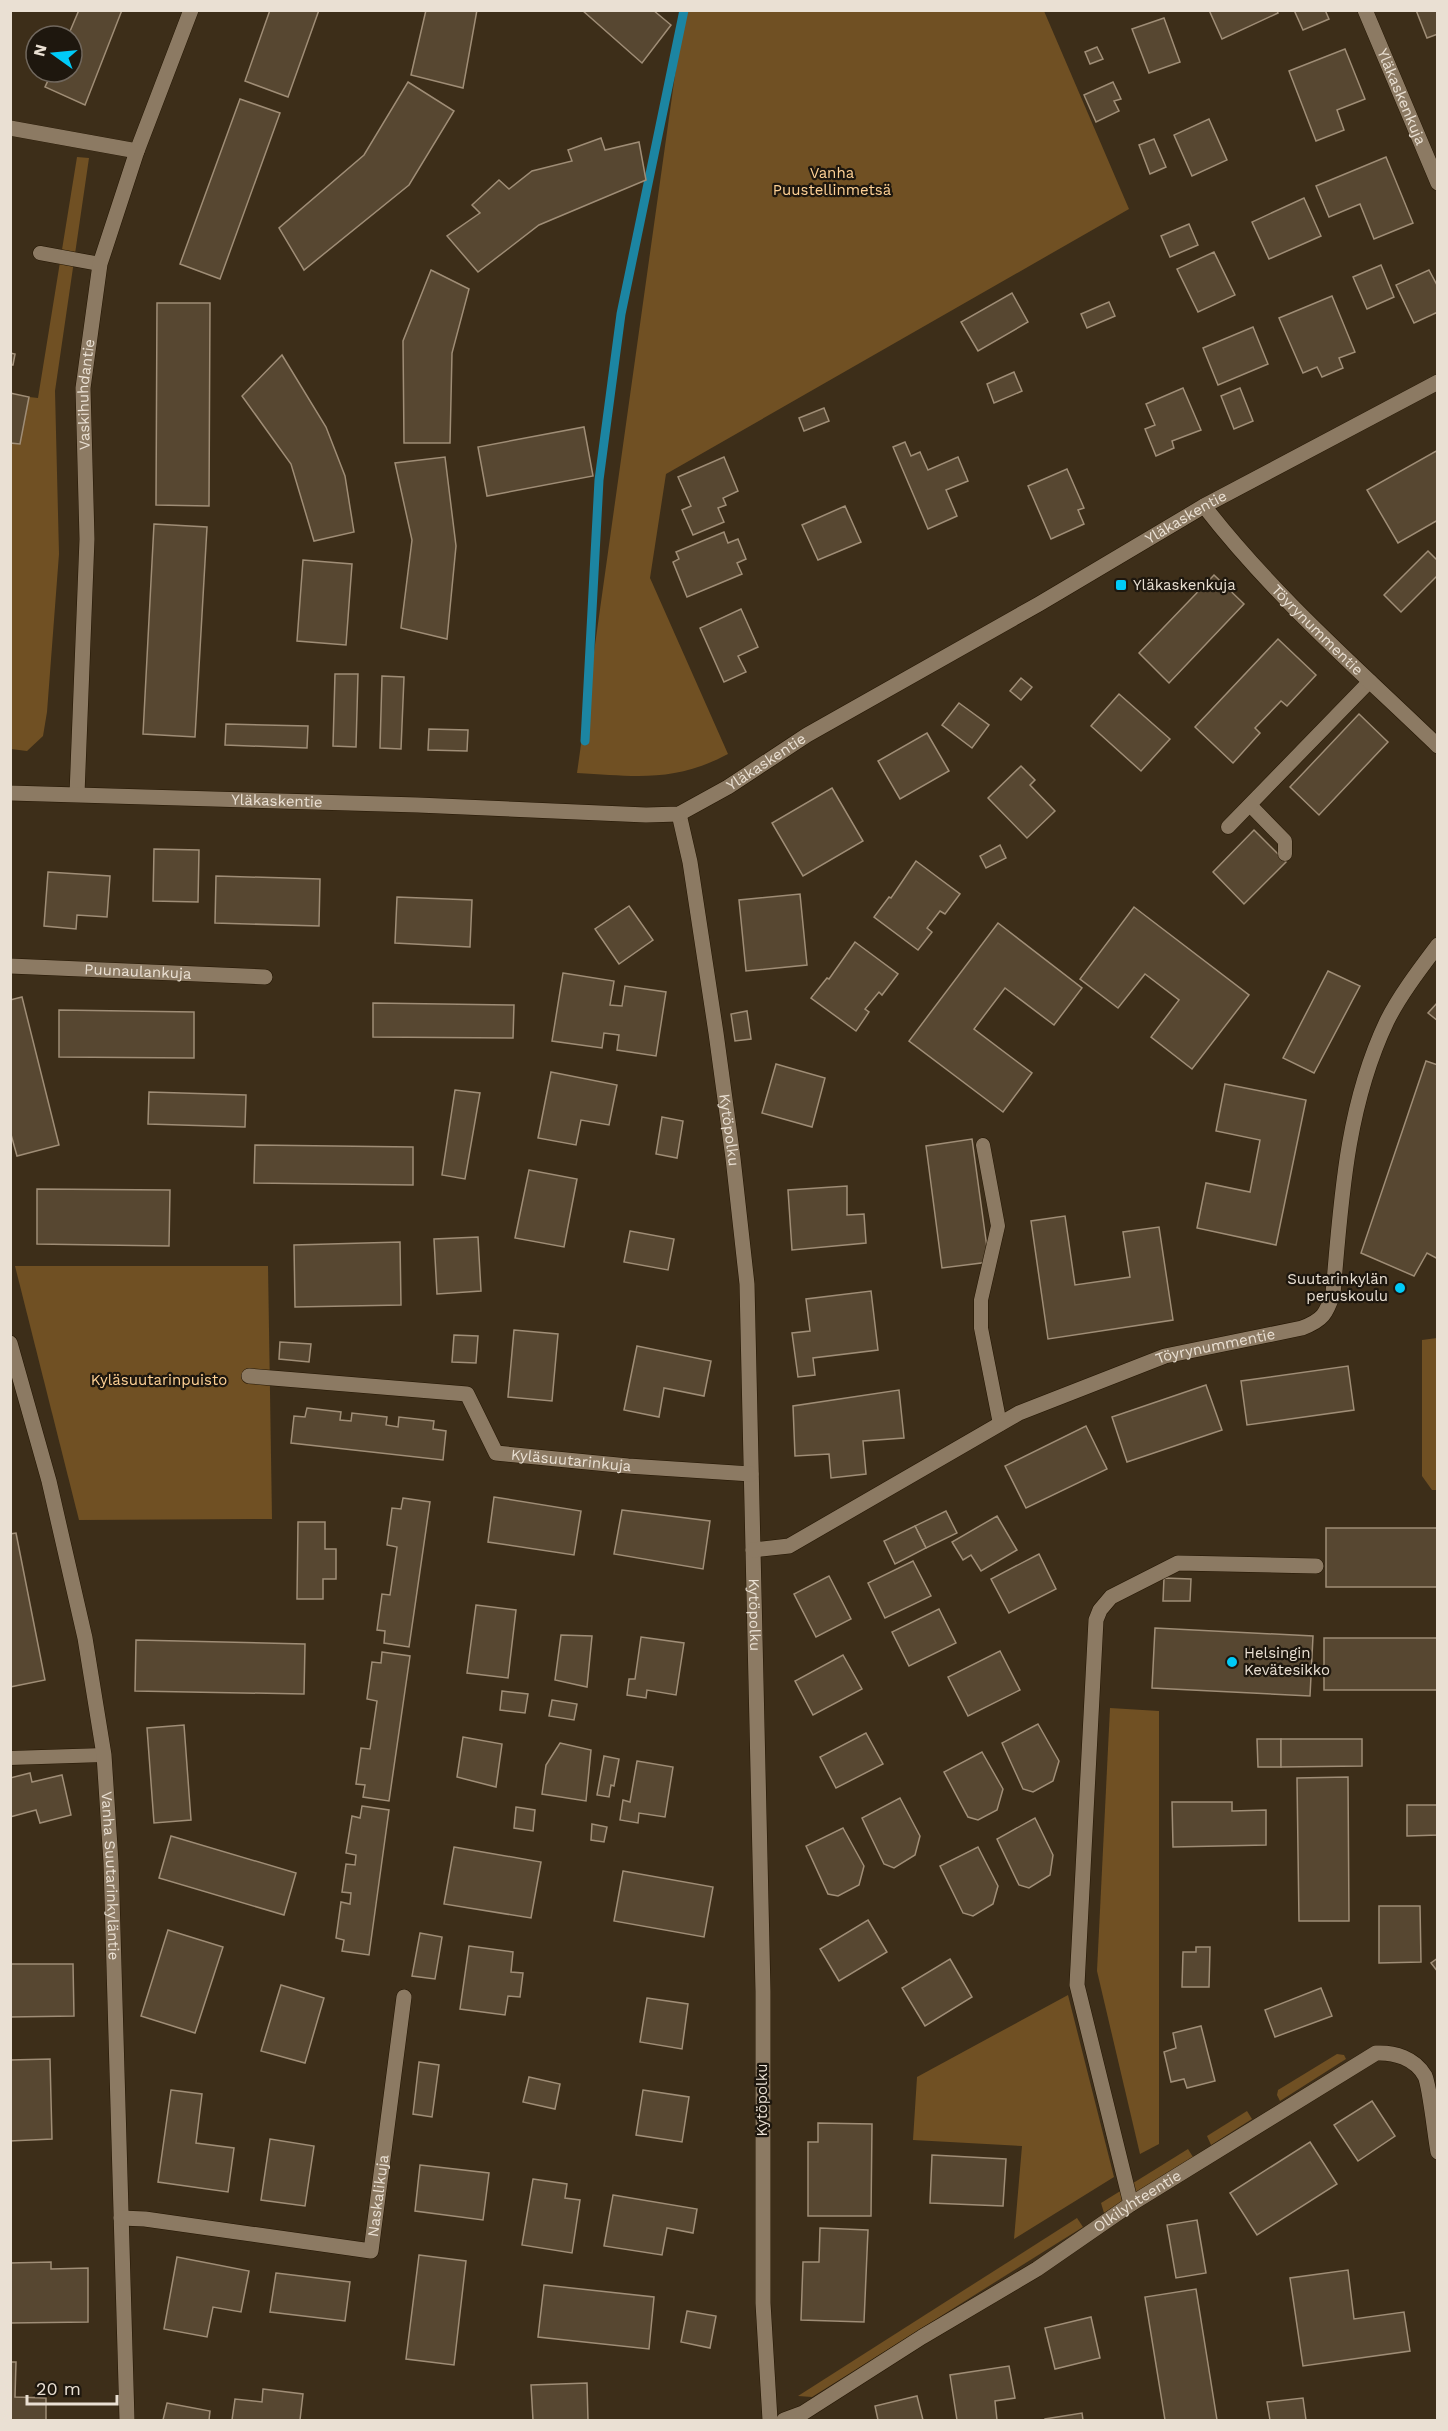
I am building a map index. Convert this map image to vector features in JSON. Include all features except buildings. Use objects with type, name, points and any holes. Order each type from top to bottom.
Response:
[{"type":"street","name":"Vaskihuhdantie","points":[[77,794],[87,539],[83,388],[99,264],[137,151],[191,10]]},
{"type":"street","name":"Yläkaskenkuja","points":[[1365,10],[1437,183]]},
{"type":"street","points":[[10,128],[137,151]]},
{"type":"street","name":"Yläkaskentie","points":[[10,793],[646,815],[678,814],[728,787],[807,735],[1039,604],[1204,506],[1437,382]]},
{"type":"street","name":"Töyrynummentie","points":[[1204,506],[1223,531],[1294,607],[1437,746]]},
{"type":"street","name":"Kytöpolku","points":[[678,814],[690,862],[736,1181],[747,1284],[763,1991],[763,2303],[770,2421]]},
{"type":"street","name":"Töyrynummentie","points":[[753,1550],[789,1546],[1019,1413],[1166,1356],[1302,1328],[1318,1322],[1328,1309],[1333,1294],[1347,1153],[1366,1073],[1387,1020],[1437,945]]},
{"type":"street","name":"Puunaulankuja","points":[[10,966],[266,977]]},
{"type":"street","name":"Vanha Suutarinkyläntie","points":[[10,1343],[49,1481],[83,1628],[104,1755],[111,1862],[126,2421]]},
{"type":"street","name":"Kyläsuutarinkuja","points":[[249,1376],[467,1394],[496,1453],[628,1466],[750,1474]]},
{"type":"street","points":[[1131,2204],[1077,1985],[1096,1620],[1100,1610],[1111,1597],[1178,1563],[1316,1566]]},
{"type":"street","name":"Naskalikuja","points":[[121,2218],[145,2219],[371,2251],[404,1997]]},
{"type":"street","name":"Olkilyhteentie","points":[[784,2421],[803,2413],[922,2337],[1037,2268],[1131,2204],[1376,2053],[1398,2054],[1414,2064],[1425,2077],[1437,2152]]},
{"type":"lane","points":[[40,253],[99,264]]},
{"type":"lane","points":[[1228,827],[1370,681]]},
{"type":"lane","points":[[1250,805],[1285,841],[1285,854]]},
{"type":"lane","points":[[983,1145],[998,1226],[981,1300],[981,1328],[1000,1424]]},
{"type":"lane","points":[[10,1758],[104,1755]]},
{"type":"green space","name":"Vanha Puustellinmetsä","points":[[684,11],[1044,11],[1129,209],[666,474],[650,578],[728,754],[690,770],[672,774],[636,776],[577,773]]},
{"type":"green space","points":[[77,157],[89,158],[55,391],[59,554],[47,712],[43,736],[27,751],[11,749],[10,443],[20,444],[29,397],[38,398]]},
{"type":"green space","name":"Kyläsuutarinpuisto","points":[[15,1266],[268,1266],[272,1519],[79,1520]]},
{"type":"green space","points":[[1437,1338],[1438,1490],[1432,1490],[1422,1476],[1422,1340]]},
{"type":"green space","points":[[1110,1708],[1159,1711],[1159,2144],[1140,2154],[1097,1971]]},
{"type":"green space","points":[[1068,1995],[1114,2177],[1014,2239],[1022,2146],[913,2140],[917,2077]]},
{"type":"green space","points":[[1337,2054],[1344,2055],[1346,2059],[1280,2101],[1277,2095],[1278,2090]]},
{"type":"green space","points":[[1247,2111],[1252,2119],[1211,2145],[1207,2136]]},
{"type":"green space","points":[[1188,2149],[1193,2157],[1104,2213],[1101,2203]]},
{"type":"green space","points":[[1077,2218],[1083,2227],[812,2397],[798,2396]]},
{"type":"waterway","points":[[585,741],[599,480],[621,314],[684,10]]},
{"type":"place","name":"Yläkaskenkuja","points":[[1121,585]]},
{"type":"place","name":"Suutarinkylän peruskoulu","points":[[1400,1288]]},
{"type":"place","name":"Helsingin Kevätesikko","points":[[1232,1662]]}]
